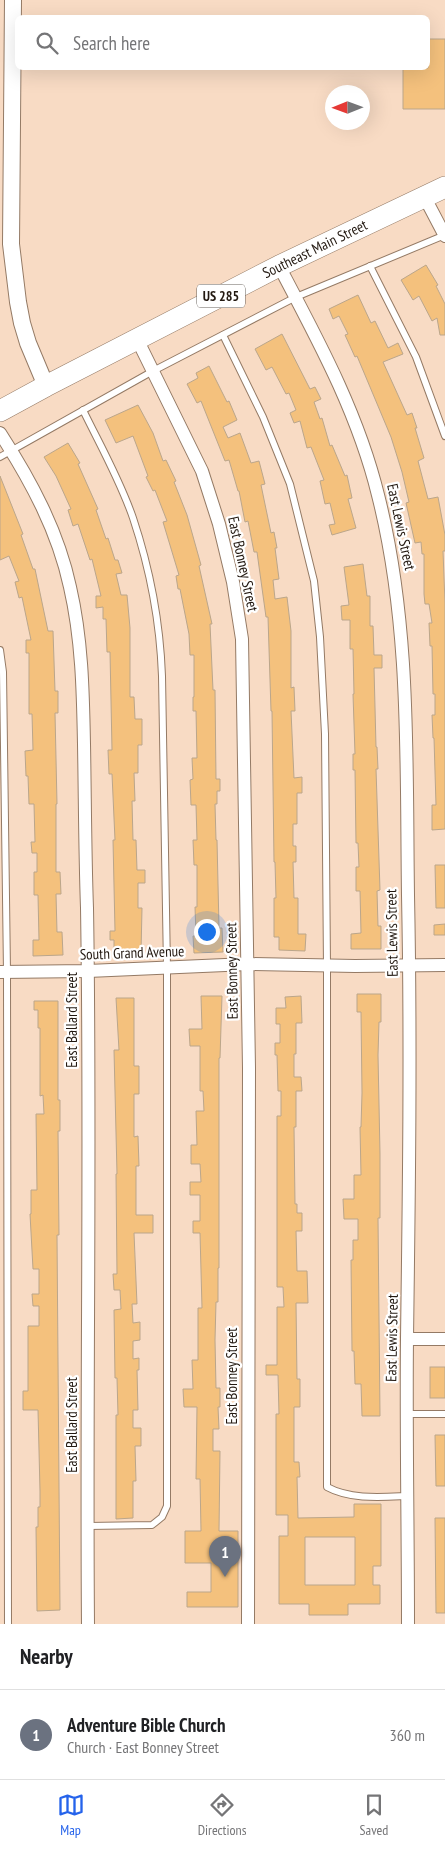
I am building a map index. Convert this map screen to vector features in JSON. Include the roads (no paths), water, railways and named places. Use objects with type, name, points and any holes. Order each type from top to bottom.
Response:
[{"type":"main road","name":"Southeast Main Street","points":[[0,412],[46,386],[279,266],[445,187]]},
{"type":"street","points":[[13,0],[6,244],[22,323],[28,343],[46,386]]},
{"type":"street","points":[[424,196],[445,235]]},
{"type":"street","name":"East Lewis Street","points":[[279,266],[332,368],[346,399],[370,465],[393,565],[398,599],[404,676],[409,966],[408,1624]]},
{"type":"street","name":"East Bonney Street","points":[[137,339],[202,471],[219,524],[234,582],[242,639],[249,1068],[248,1624]]},
{"type":"street","name":"East Ballard Street","points":[[0,434],[5,453],[40,502],[56,540],[70,586],[79,635],[83,686],[88,971],[88,1624]]},
{"type":"street","name":"South Grand Avenue","points":[[3,972],[88,971],[248,964],[327,966],[445,965]]},
{"type":"street","points":[[408,1339],[445,1339]]},
{"type":"lane","points":[[5,453],[154,371],[296,297],[445,235]]},
{"type":"lane","points":[[370,266],[416,358],[445,436]]},
{"type":"lane","points":[[223,335],[264,417],[290,484],[314,581],[320,637],[325,734],[327,966],[327,1487],[338,1493],[375,1497],[408,1496]]},
{"type":"lane","points":[[83,410],[111,467],[132,517],[157,610],[161,640],[168,968],[168,1506],[162,1517],[152,1525],[88,1526]]},
{"type":"lane","points":[[0,650],[3,672],[3,972],[8,1624]]},
{"type":"lane","points":[[408,1414],[445,1414]]},
{"type":"place","name":"Adventure Bible Church","points":[[225,1577]]}]
